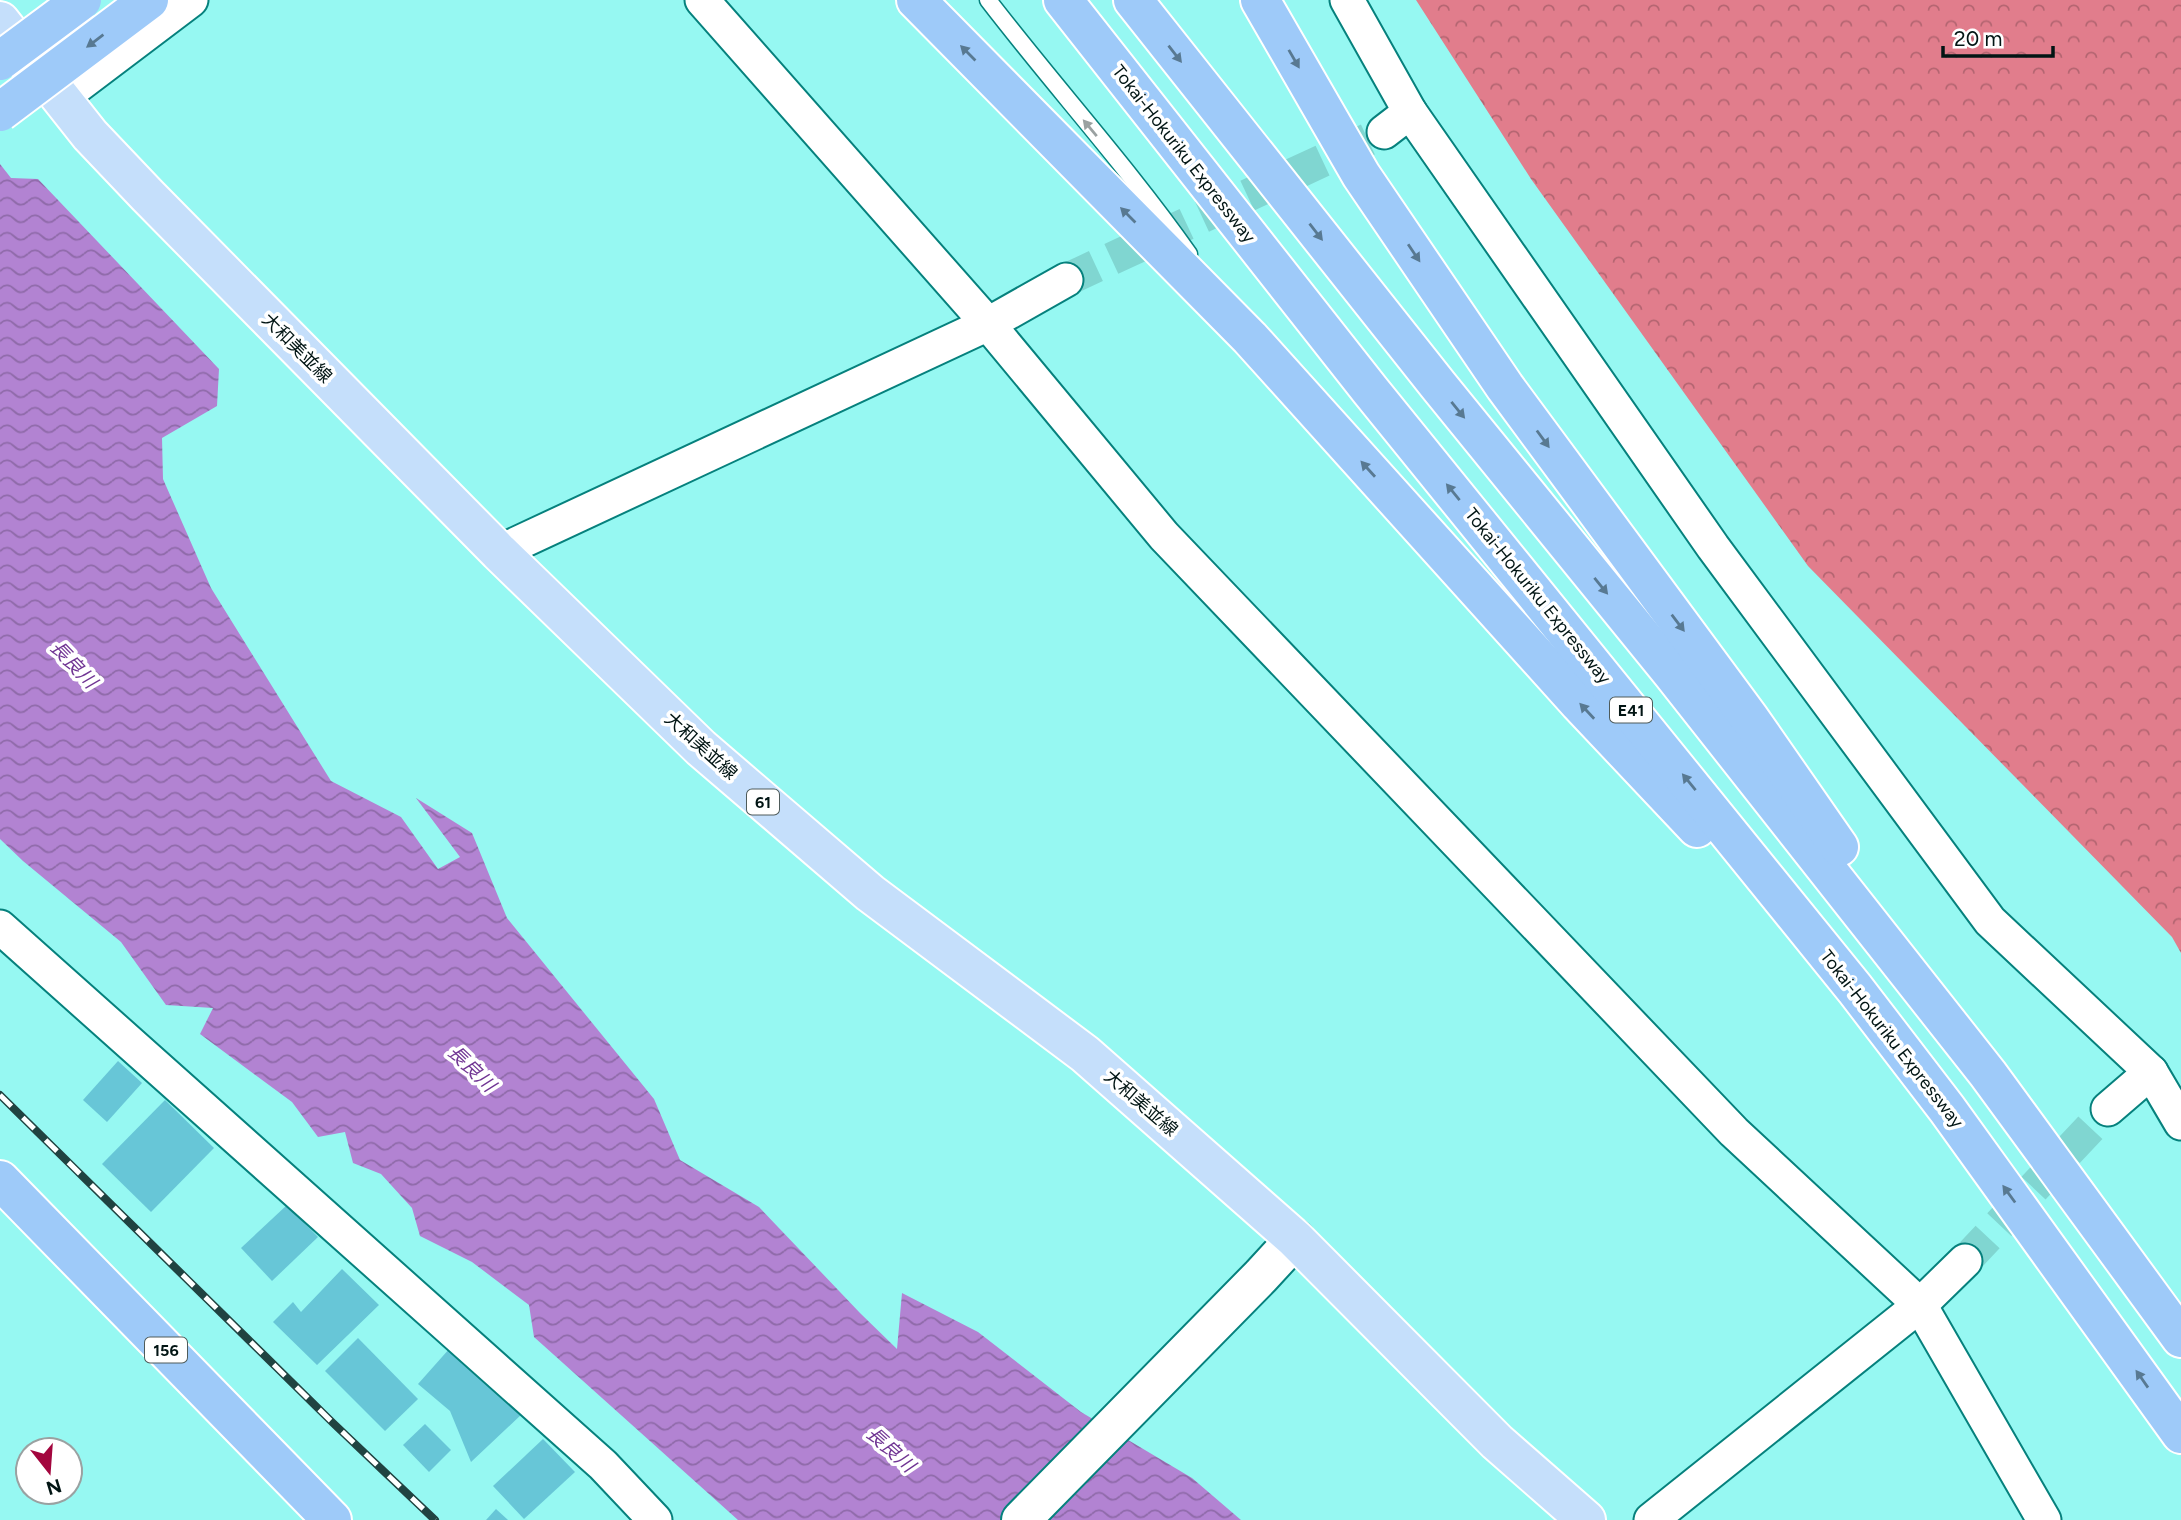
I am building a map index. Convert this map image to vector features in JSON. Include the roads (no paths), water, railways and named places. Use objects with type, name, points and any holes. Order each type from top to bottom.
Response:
[{"type":"highway","points":[[0,61],[82,0]]},
{"type":"highway","points":[[0,112],[149,0]]},
{"type":"highway","points":[[916,0],[1250,338],[1579,703],[1727,860],[1856,989]]},
{"type":"highway","name":"Tokai-Hokuriku Expressway","points":[[1063,0],[1370,390],[1856,989],[1947,1109],[2181,1434]]},
{"type":"highway","points":[[1133,0],[1438,385],[1672,673],[1988,1074],[2181,1338]]},
{"type":"highway","points":[[1260,0],[1360,175],[1505,387],[1750,719],[1872,894],[1988,1074]]},
{"type":"highway","name":"156","points":[[0,1180],[332,1520]]},
{"type":"main road","name":"大和美並線","points":[[0,21],[89,135],[499,552],[711,757],[870,893],[1085,1054],[1295,1239],[1497,1442],[1586,1520]]},
{"type":"street","points":[[60,99],[191,0]]},
{"type":"street","points":[[702,0],[988,324],[1174,546],[1734,1132],[1920,1305],[2044,1520]]},
{"type":"street","points":[[1347,0],[1410,112],[1713,547],[1990,921],[2151,1072],[2181,1123]]},
{"type":"street","points":[[1384,132],[1410,112]]},
{"type":"street","points":[[499,552],[988,324],[1066,280]]},
{"type":"street","points":[[0,927],[603,1465],[655,1520]]},
{"type":"street","points":[[2108,1109],[2151,1072]]},
{"type":"street","points":[[1021,1520],[1295,1239]]},
{"type":"street","points":[[1651,1520],[1920,1305],[1965,1261]]},
{"type":"lane","points":[[988,0],[1156,207],[1250,338]]},
{"type":"water","name":"長良川","points":[[0,164],[11,178],[38,179],[219,369],[217,406],[162,438],[163,479],[211,588],[331,781],[401,817],[438,869],[460,857],[416,798],[472,833],[507,918],[654,1099],[680,1160],[759,1207],[897,1349],[902,1293],[978,1332],[1081,1412],[1192,1478],[1241,1520],[738,1520],[534,1337],[529,1305],[472,1262],[420,1236],[412,1208],[381,1174],[353,1163],[345,1132],[318,1137],[292,1102],[200,1034],[213,1008],[166,1005],[121,942],[0,839]]},
{"type":"tunnel","points":[[1066,280],[1384,132]]},
{"type":"tunnel","points":[[1965,1261],[2108,1109]]},
{"type":"railway","points":[[0,1095],[435,1520]]}]
